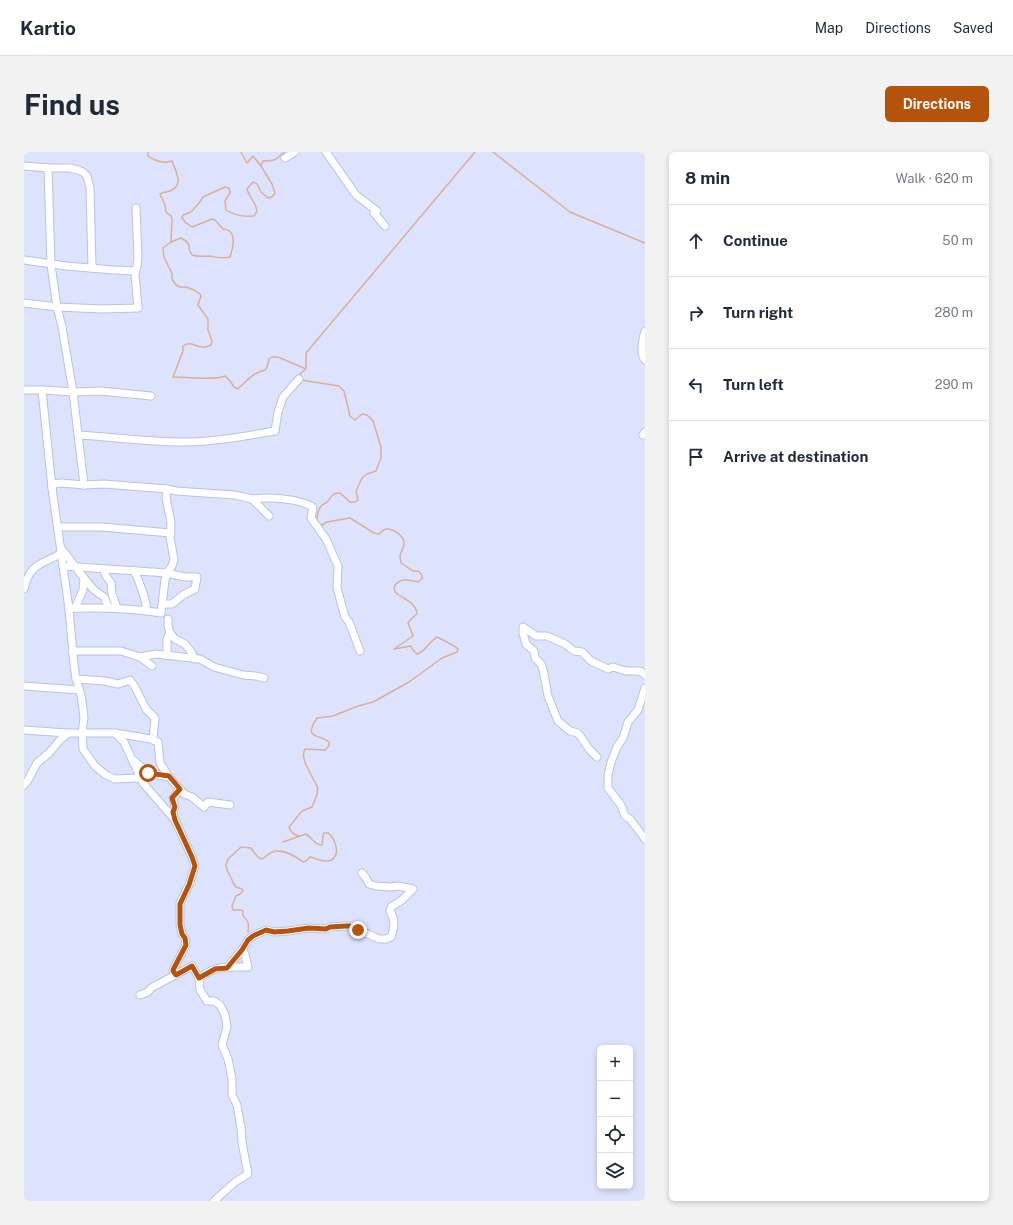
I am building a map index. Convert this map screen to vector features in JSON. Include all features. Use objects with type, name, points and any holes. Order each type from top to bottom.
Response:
[{"type":"street","points":[[285,158],[295,152]]},
{"type":"street","points":[[326,152],[356,195],[377,211],[374,213],[385,226]]},
{"type":"street","points":[[24,166],[70,168],[84,172],[87,176],[90,188],[92,268]]},
{"type":"street","points":[[48,168],[51,265],[57,307],[62,327],[73,392],[84,485]]},
{"type":"street","points":[[24,303],[57,307],[109,310],[138,308],[134,275],[138,257],[136,208]]},
{"type":"street","points":[[24,260],[51,265],[135,271]]},
{"type":"street","points":[[645,332],[643,357],[645,360]]},
{"type":"street","points":[[79,435],[184,442],[220,439],[275,431],[278,412],[283,397],[299,379]]},
{"type":"street","points":[[24,390],[73,392],[100,391],[151,396]]},
{"type":"street","points":[[42,390],[60,550],[72,608],[72,651],[84,718],[82,733],[83,749],[95,766],[106,775],[115,779],[140,778]]},
{"type":"street","points":[[52,488],[54,484],[61,483],[84,485],[104,484],[167,489],[182,492],[234,495],[252,499],[279,498],[306,503],[313,507],[311,518],[326,539],[338,566],[337,586],[340,599],[345,617],[349,622],[360,651]]},
{"type":"street","points":[[72,608],[117,608],[161,614],[167,573],[174,560],[170,537],[171,522],[166,498],[167,489]]},
{"type":"street","points":[[252,499],[269,516]]},
{"type":"street","points":[[58,527],[115,528],[171,533]]},
{"type":"street","points":[[60,550],[94,590],[104,597],[109,608]]},
{"type":"street","points":[[24,589],[29,575],[35,567],[60,550]]},
{"type":"street","points":[[63,566],[134,570],[167,573],[185,577],[197,577],[195,589],[183,595],[172,604],[163,604]]},
{"type":"street","points":[[104,569],[106,576],[112,583],[112,594],[117,608]]},
{"type":"street","points":[[134,570],[144,596],[147,607],[146,611]]},
{"type":"street","points":[[72,608],[83,590],[84,578]]},
{"type":"street","points":[[168,620],[170,633],[175,639],[185,644],[192,653],[194,659]]},
{"type":"street","points":[[597,757],[578,734],[570,731],[558,722],[548,696],[543,668],[535,658],[534,651],[526,644],[522,625],[536,636],[548,636],[565,644],[574,651],[582,652],[591,661],[608,668],[613,666],[626,671],[640,670],[645,675]]},
{"type":"street","points":[[167,655],[167,639],[170,633]]},
{"type":"street","points":[[72,651],[122,652],[140,657],[152,666]]},
{"type":"street","points":[[140,657],[156,654],[200,659],[214,667],[243,675],[264,678]]},
{"type":"street","points":[[76,679],[105,681],[118,684],[130,680],[146,709],[155,718],[153,740]]},
{"type":"street","points":[[24,686],[79,690]]},
{"type":"street","points":[[645,688],[638,710],[628,722],[623,738],[617,747],[608,775],[608,788],[621,805],[625,816],[630,819],[645,839]]},
{"type":"street","points":[[24,730],[68,733],[115,733],[153,740],[158,742],[160,763],[184,794],[192,797],[204,807],[208,802],[230,805]]},
{"type":"street","points":[[24,785],[37,763],[68,733]]},
{"type":"street","points":[[115,733],[124,742],[143,783],[175,820]]},
{"type":"street","points":[[132,759],[148,773],[169,776]]},
{"type":"street","points":[[176,975],[173,970],[186,945],[180,925],[180,904],[189,885],[195,866],[173,812],[175,807],[172,798],[180,789]]},
{"type":"street","points":[[227,968],[248,940],[266,930],[274,932],[309,928],[326,929],[330,927],[350,926],[379,939],[391,937],[394,931],[395,922],[390,911],[391,908],[413,889],[398,886],[376,886],[369,884],[362,873]]},
{"type":"street","points":[[199,978],[215,969],[248,966],[248,961],[242,950]]},
{"type":"street","points":[[140,995],[148,992],[151,988],[192,966],[199,978],[200,990],[207,1001],[214,1001],[220,1005],[225,1015],[227,1027],[222,1045],[228,1059],[232,1079],[232,1095],[237,1105],[248,1174],[235,1182],[214,1201]]},
{"type":"waterway","points":[[148,152],[148,156],[157,161],[172,161],[178,177],[176,187],[170,191],[160,194],[165,205],[166,212],[172,218],[171,242]]},
{"type":"waterway","points":[[241,152],[247,163],[253,156],[261,166]]},
{"type":"waterway","points":[[284,152],[275,160],[263,161],[261,166],[272,184],[275,193],[272,197],[268,198],[261,192],[257,184],[253,182],[247,189],[257,211],[254,216],[239,216],[226,210],[225,201],[230,193],[229,188],[225,187],[203,197],[191,212],[183,215],[182,218],[192,227],[212,219],[215,220],[223,229],[231,232],[233,240],[230,257],[222,258],[192,255],[189,245],[181,238],[171,242],[163,248],[164,257],[172,274],[172,279],[176,285],[186,287],[200,294],[201,296],[198,305],[208,319],[208,330],[212,341],[211,345],[207,347],[199,347],[193,344],[183,346],[183,351],[173,377],[208,379],[225,376],[234,387],[238,389],[254,375],[265,370],[269,359],[272,357],[278,357],[306,369],[295,379]]},
{"type":"waterway","points":[[306,368],[306,353],[475,152]]},
{"type":"waterway","points":[[493,152],[570,212],[645,243]]},
{"type":"waterway","points":[[301,380],[339,386],[344,391],[350,416],[355,420],[362,414],[367,415],[373,421],[381,447],[381,458],[376,471],[367,474],[362,478],[356,491],[358,500],[355,502],[350,502],[340,493],[333,495],[320,508],[317,521]]},
{"type":"waterway","points":[[248,932],[248,923],[243,916],[243,911],[233,910],[232,906],[236,896],[243,891],[234,884],[226,865],[228,859],[241,847],[251,848],[261,859],[271,852],[280,851],[287,852],[303,862],[310,857],[328,861],[332,859],[336,853],[335,844],[328,833],[324,833],[322,845],[317,844],[306,834],[283,842],[300,836],[293,833],[289,827],[302,811],[312,807],[317,794],[317,786],[304,757],[305,749],[325,750],[329,746],[329,742],[312,733],[311,730],[317,718],[333,716],[373,702],[409,682],[442,658],[457,652],[458,649],[437,637],[417,654],[411,646],[394,649],[413,636],[408,623],[417,614],[414,606],[395,592],[394,587],[402,580],[418,582],[422,579],[422,575],[418,571],[413,571],[401,563],[400,555],[404,544],[400,535],[389,529],[384,530],[379,534],[374,533],[350,518],[327,522],[322,525],[319,524]]},
{"type":"route","points":[[148,773],[169,776],[180,789],[172,798],[175,807],[173,812],[195,866],[189,885],[180,904],[180,925],[186,945],[173,970],[176,975],[192,966],[199,978],[215,969],[227,968],[248,940],[266,930],[271,930],[274,932],[309,928],[326,929],[330,927],[346,926],[350,926],[358,930]]}]
